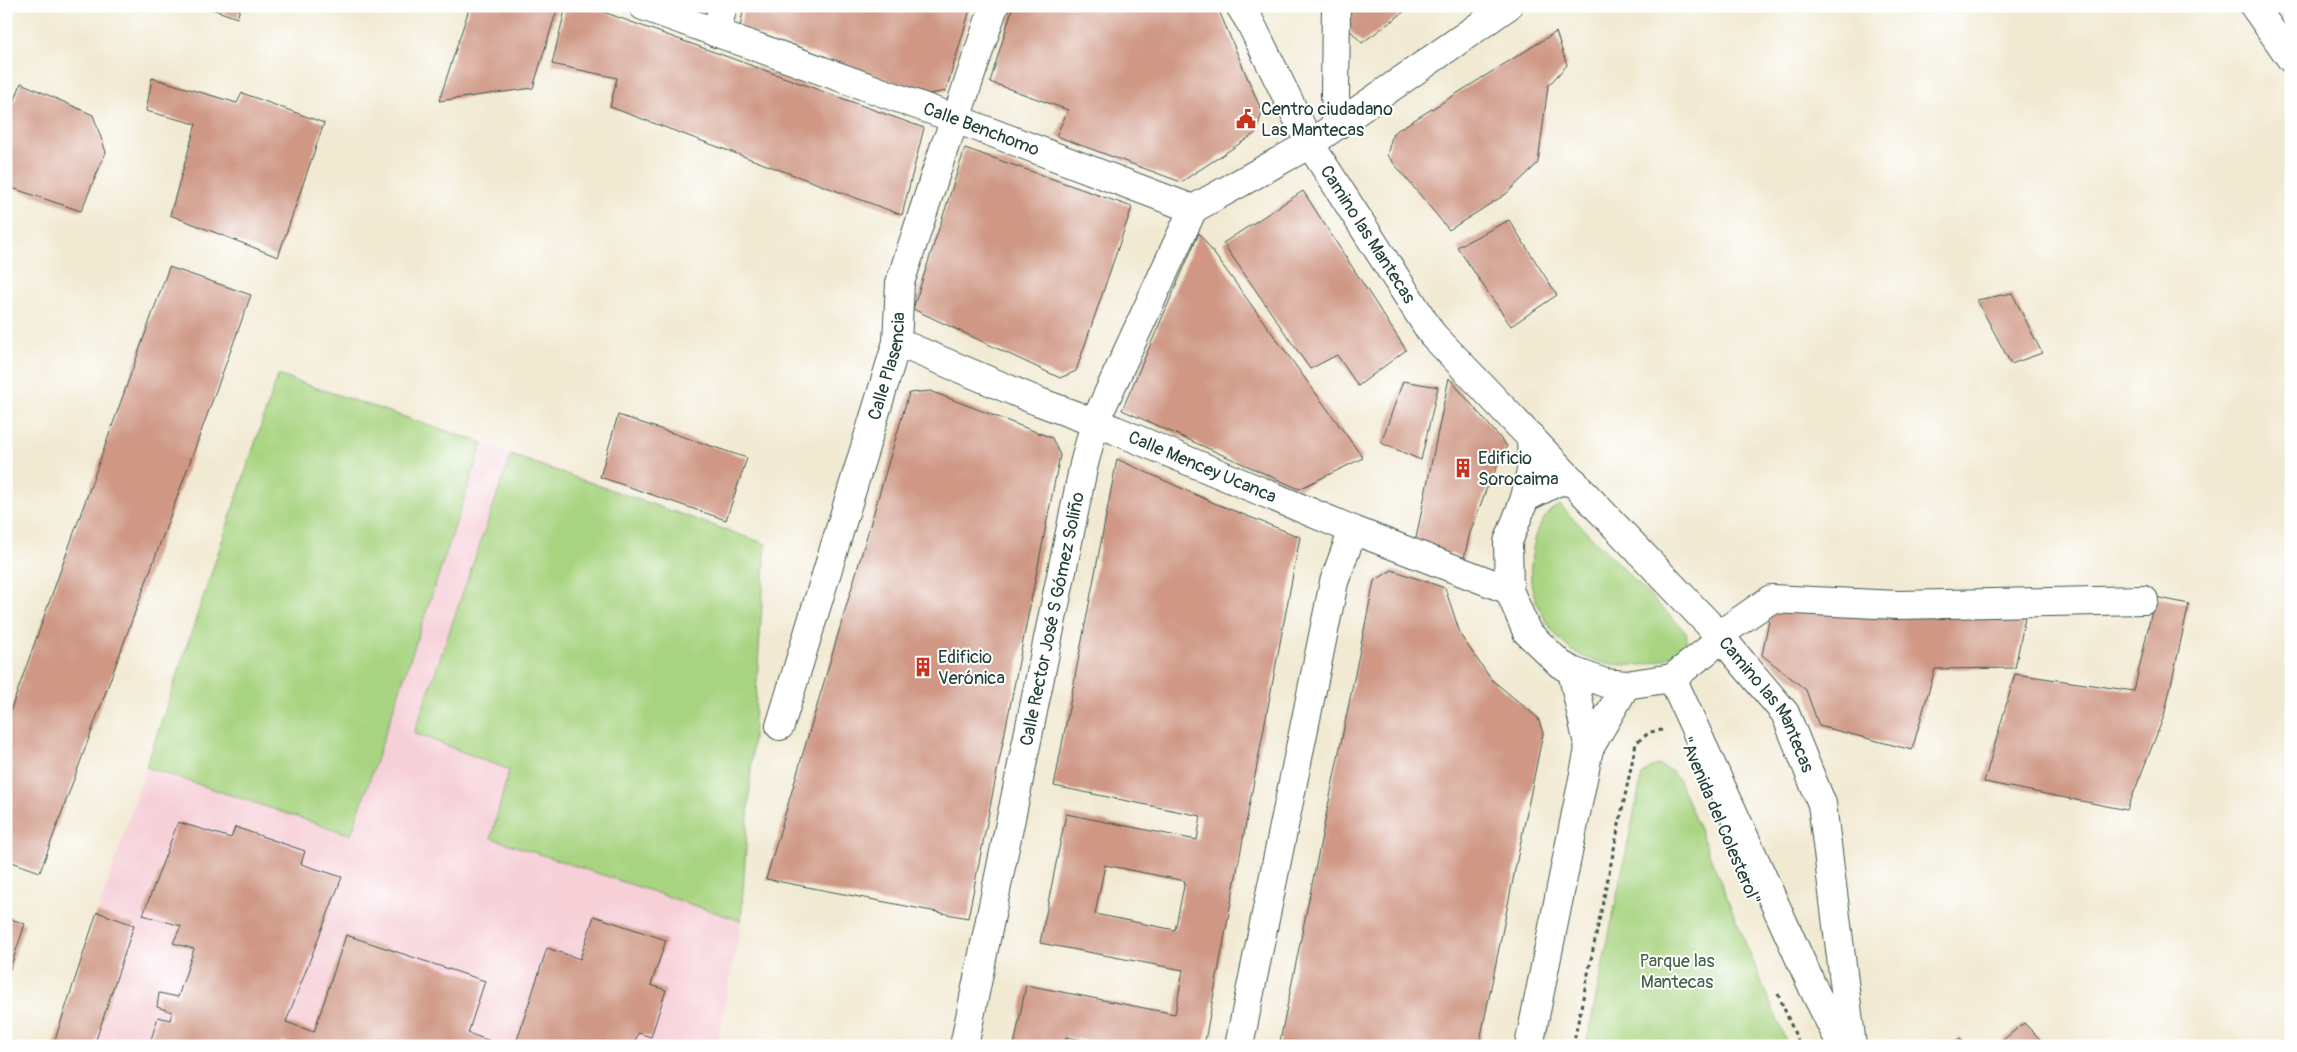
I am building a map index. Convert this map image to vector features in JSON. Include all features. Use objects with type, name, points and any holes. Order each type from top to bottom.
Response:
[{"type":"street","name":"Calle Benchomo","points":[[643,6],[956,119],[1193,209]]},
{"type":"street","points":[[716,33],[723,6]]},
{"type":"street","name":"Calle Plasencia","points":[[780,726],[897,342],[900,283],[944,144],[956,119],[994,6]]},
{"type":"street","name":"Camino las Mantecas","points":[[1240,6],[1310,144],[1432,334],[1720,636],[1785,713],[1822,804],[1852,1046]]},
{"type":"street","points":[[1336,6],[1335,96],[1338,124]]},
{"type":"street","points":[[1193,209],[1310,144],[1508,6]]},
{"type":"street","points":[[2254,6],[2291,59]]},
{"type":"street","name":"Calle Rector José S Gómez Soliño","points":[[964,1046],[1084,464],[1095,422],[1193,209]]},
{"type":"street","name":"Calle Mencey Ucanca","points":[[897,342],[1037,401],[1095,422],[1353,530],[1509,590]]},
{"type":"street","points":[[1531,437],[1532,465],[1524,498],[1508,542],[1509,590],[1527,632],[1560,664],[1572,671],[1605,683],[1626,685],[1672,678],[1708,650],[1720,636],[1771,599],[1898,604],[2144,600]]},
{"type":"street","points":[[1524,498],[1559,481],[1574,482]]},
{"type":"street","points":[[1239,1046],[1334,582],[1353,530]]},
{"type":"street","points":[[1572,671],[1589,749]]},
{"type":"street","points":[[1672,678],[1814,990],[1842,1046]]},
{"type":"street","points":[[1529,1046],[1589,749],[1626,685]]},
{"type":"path","name":"\"Avenida del Colesterol\"","points":[[1573,1046],[1636,743],[1650,732],[1667,730]]},
{"type":"path","points":[[1777,992],[1800,1046]]},
{"type":"shaded area","points":[[278,375],[483,443],[766,544],[741,921],[717,1046],[53,1046]]},
{"type":"green space","points":[[278,375],[483,443],[351,835],[146,767]]},
{"type":"green space","points":[[511,455],[766,544],[741,921],[491,838],[509,770],[414,733]]},
{"type":"green space","points":[[1560,505],[1685,631],[1687,639],[1676,652],[1658,662],[1636,665],[1608,664],[1594,661],[1574,652],[1559,639],[1546,621],[1536,602],[1531,582],[1531,569],[1533,549],[1540,526],[1548,513]]},
{"type":"green space","name":"Parque las Mantecas","points":[[1658,765],[1671,771],[1678,778],[1788,1046],[1586,1046],[1642,775],[1650,768]]},
{"type":"building","points":[[204,6],[241,6],[237,18]]},
{"type":"building","points":[[470,6],[558,6],[533,88],[439,101]]},
{"type":"building","points":[[566,6],[587,6],[924,128],[902,215],[610,107],[617,78],[552,64]]},
{"type":"building","points":[[672,6],[703,6],[695,16]]},
{"type":"building","points":[[744,6],[971,6],[946,91],[929,94],[740,28]]},
{"type":"building","points":[[1013,6],[1217,6],[1262,112],[1256,133],[1181,182],[1056,136],[1068,110],[990,82]]},
{"type":"building","points":[[1345,6],[1412,6],[1362,43],[1344,24]]},
{"type":"building","points":[[1556,32],[1567,65],[1548,86],[1538,163],[1506,194],[1449,230],[1387,155],[1393,133]]},
{"type":"building","points":[[152,78],[237,103],[242,93],[324,123],[278,257],[170,215],[196,124],[146,111]]},
{"type":"building","points":[[21,83],[93,115],[106,152],[81,211],[6,186],[6,126]]},
{"type":"building","points":[[965,148],[1132,207],[1076,371],[1060,378],[913,309]]},
{"type":"building","points":[[1303,191],[1406,350],[1358,386],[1337,355],[1310,369],[1223,243]]},
{"type":"building","points":[[1509,220],[1557,295],[1511,326],[1457,247]]},
{"type":"building","points":[[1199,233],[1363,458],[1299,489],[1122,410]]},
{"type":"building","points":[[169,267],[251,295],[40,872],[6,860],[6,723]]},
{"type":"building","points":[[2012,293],[2042,353],[2011,364],[1977,300]]},
{"type":"building","name":"Edificio Sorocaima","points":[[1449,378],[1507,446],[1486,490],[1470,533],[1464,558],[1415,543]]},
{"type":"building","points":[[1403,381],[1438,387],[1421,460],[1381,443]]},
{"type":"building","name":"Edificio Verónica","points":[[930,391],[1052,438],[1060,455],[968,918],[766,879],[909,393]]},
{"type":"building","points":[[618,415],[747,458],[726,520],[600,477]]},
{"type":"building","points":[[1117,459],[1212,502],[1300,537],[1204,1046],[1118,1046],[1066,1037],[1065,1046],[1014,1046],[1026,985],[1175,1014],[1183,970],[1040,943],[1066,814],[1197,840],[1201,816],[1054,786]],"holes":[[[1105,865],[1185,881],[1175,930],[1095,914]]]},
{"type":"building","points":[[1392,570],[1445,588],[1461,636],[1491,679],[1538,718],[1543,733],[1479,1046],[1279,1046],[1374,581]]},
{"type":"building","points":[[2155,597],[2189,604],[2164,716],[2127,810],[1984,782],[2015,674],[2134,691]]},
{"type":"building","points":[[1772,605],[2026,613],[2015,668],[1935,669],[1912,750],[1819,726],[1806,690],[1762,655]]},
{"type":"building","points":[[178,822],[231,838],[235,827],[305,851],[301,864],[342,877],[286,1022],[314,1032],[346,935],[485,981],[468,1033],[504,1046],[299,1046],[281,1041],[280,1046],[149,1046],[158,1017],[170,1020],[172,1012],[157,1007],[159,993],[178,997],[194,949],[173,943],[181,926],[143,915]]},
{"type":"building","points":[[97,912],[134,925],[94,1046],[53,1046]]},
{"type":"building","points":[[594,916],[666,940],[651,985],[666,990],[651,1037],[638,1033],[634,1046],[515,1046],[547,948],[580,959]]},
{"type":"building","points":[[6,917],[25,924],[7,978],[6,978]]},
{"type":"building","points":[[2024,1023],[2047,1046],[2004,1046],[2002,1041]]},
{"type":"building","points":[[1960,1038],[1965,1046],[1951,1046]]},
{"type":"tram line","points":[[2289,6],[2291,10]]},
{"type":"place","name":"Centro ciudadano Las Mantecas","points":[[1246,119]]},
{"type":"place","name":"Edificio Sorocaima","points":[[1463,468]]},
{"type":"place","name":"Edificio Verónica","points":[[923,667]]}]
